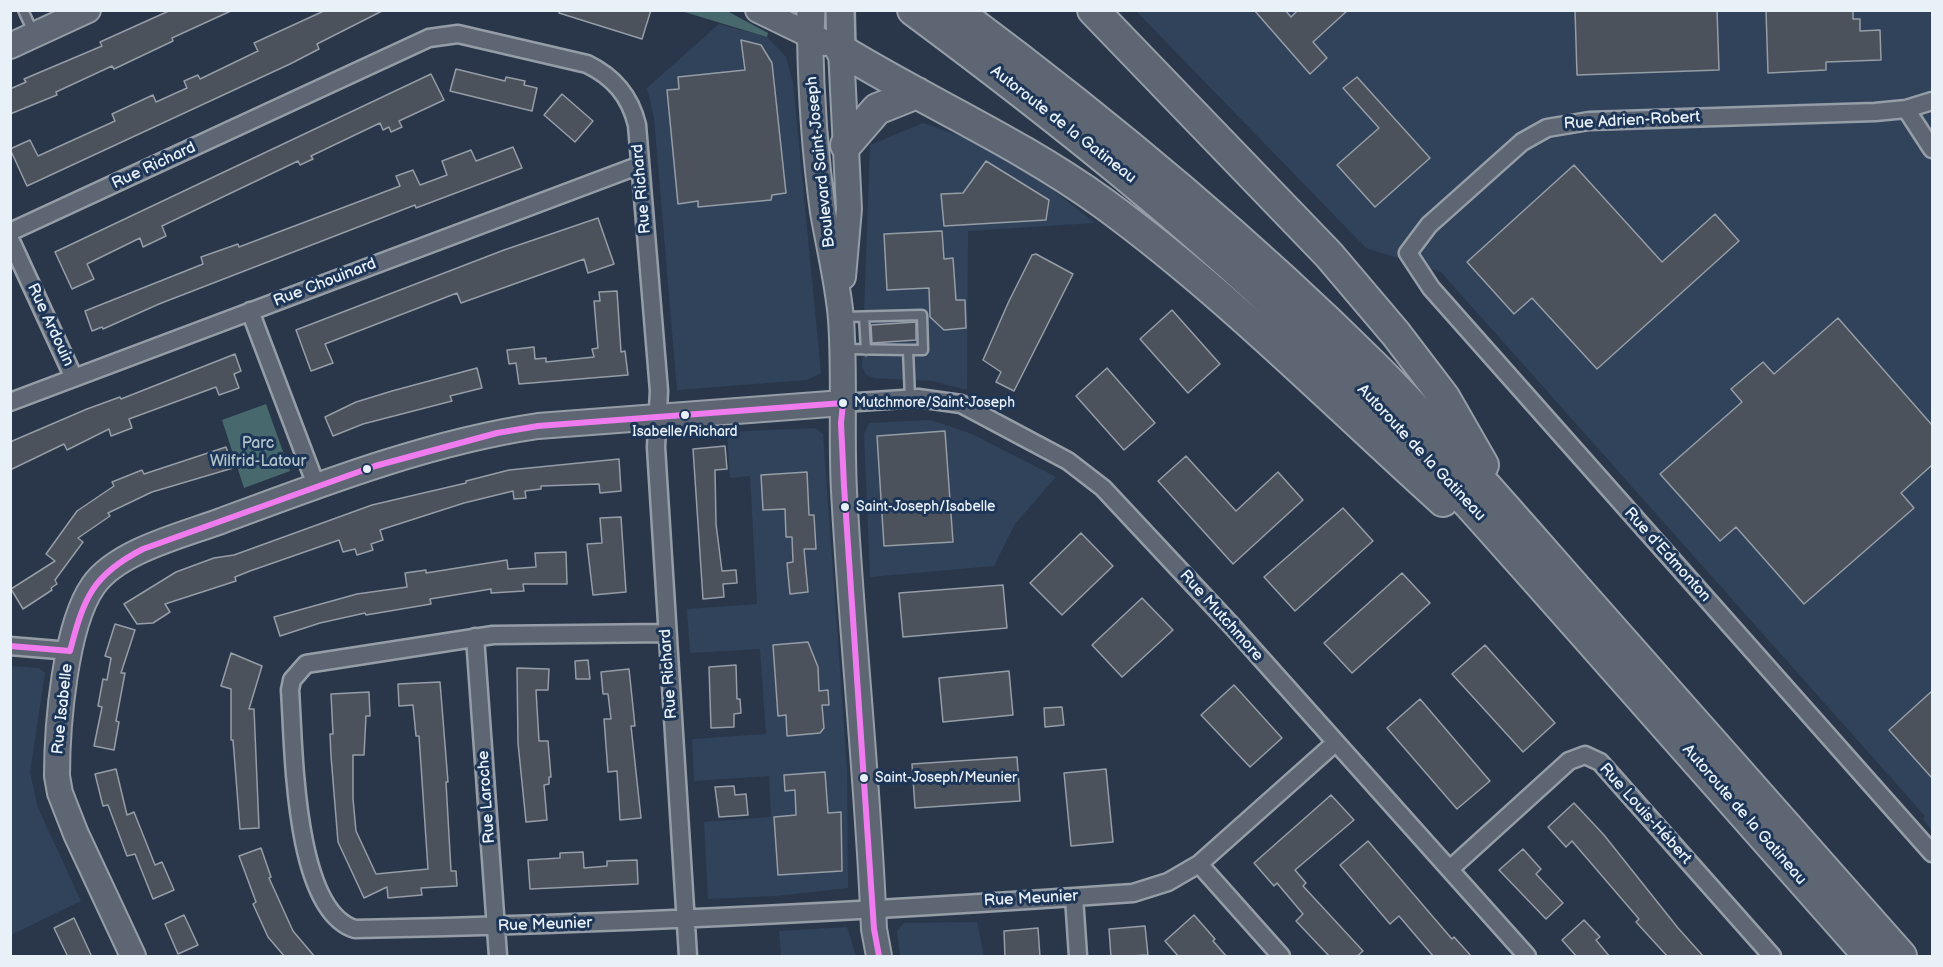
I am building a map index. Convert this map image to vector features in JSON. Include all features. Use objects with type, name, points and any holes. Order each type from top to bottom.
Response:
[{"type":"highway","name":"Autoroute de la Gatineau","points":[[913,10],[1094,148],[1267,298],[1395,424],[1869,957]]},
{"type":"highway","name":"Autoroute de la Gatineau","points":[[955,10],[1111,130],[1265,262],[1383,376],[1515,519],[1901,957]]},
{"type":"highway","points":[[1093,10],[1292,214],[1380,315],[1444,398],[1515,519]]},
{"type":"highway","points":[[841,50],[1042,162],[1143,234],[1300,369],[1559,606]]},
{"type":"highway","points":[[846,145],[877,109],[917,93]]},
{"type":"main road","name":"Boulevard Saint-Joseph","points":[[840,10],[841,50]]},
{"type":"street","points":[[10,46],[88,10]]},
{"type":"street","points":[[758,10],[808,18],[841,50]]},
{"type":"street","name":"Boulevard Saint-Joseph","points":[[808,18],[823,210],[854,349],[843,403],[844,489],[864,745],[873,908],[879,957]]},
{"type":"street","name":"Rue Richard","points":[[10,232],[429,38],[445,34],[476,38],[587,64],[600,70],[621,89],[633,111],[640,165],[659,391],[656,419],[666,633],[688,957]]},
{"type":"street","name":"Boulevard Saint-Joseph","points":[[841,50],[849,209],[848,315]]},
{"type":"street","name":"Rue Adrien-Robert","points":[[1408,252],[1429,225],[1522,142],[1547,128],[1589,121],[1905,109],[1932,101]]},
{"type":"street","points":[[1905,109],[1932,149]]},
{"type":"street","name":"Rue Chouinard","points":[[10,402],[640,165]]},
{"type":"street","name":"Rue Ardouin","points":[[10,239],[74,378]]},
{"type":"street","name":"Rue d'Edmonton","points":[[1408,252],[1431,288],[1932,853]]},
{"type":"street","points":[[250,311],[316,485]]},
{"type":"street","name":"Rue Mutchmore","points":[[843,403],[910,398],[938,399],[972,409],[1068,461],[1103,488],[1232,626],[1527,957]]},
{"type":"street","name":"Rue Isabelle","points":[[133,957],[76,834],[60,793],[58,752],[70,651],[85,599],[105,573],[152,546],[316,485],[516,429],[843,403]]},
{"type":"street","name":"Rue Meunier","points":[[666,633],[508,634],[475,637],[306,664],[298,671],[290,690],[300,830],[316,884],[331,914],[339,922],[355,929],[495,927],[685,920],[1133,893],[1183,875],[1199,864],[1335,743]]},
{"type":"street","name":"Rue Laroche","points":[[475,637],[498,957]]},
{"type":"street","points":[[10,646],[70,651]]},
{"type":"street","name":"Rue Louis-Hébert","points":[[1450,869],[1569,761],[1585,755],[1600,762],[1772,957]]},
{"type":"street","points":[[1199,864],[1281,957]]},
{"type":"street","points":[[1074,897],[1078,957]]},
{"type":"lane","points":[[23,10],[34,35]]},
{"type":"lane","points":[[848,315],[881,320],[922,315],[923,350],[882,346],[854,349]]},
{"type":"lane","points":[[906,347],[910,398]]},
{"type":"shaded area","points":[[1136,11],[1932,11],[1932,831],[1923,819],[1925,816],[1441,272],[1366,248]]},
{"type":"shaded area","points":[[719,24],[767,37],[786,57],[793,83],[821,373],[807,380],[677,390],[654,118],[647,88]]},
{"type":"shaded area","points":[[923,123],[1003,151],[1095,223],[968,231],[967,390],[932,381],[875,378],[866,375],[862,367],[870,145]]},
{"type":"shaded area","points":[[931,420],[972,434],[1056,477],[1015,524],[994,566],[870,577],[864,434],[869,423]]},
{"type":"shaded area","points":[[815,428],[823,434],[835,599],[847,770],[848,888],[776,896],[708,899],[704,822],[771,817],[769,776],[694,781],[692,739],[766,734],[760,649],[690,653],[687,609],[757,604],[750,476],[730,478],[727,432]]},
{"type":"shaded area","points":[[11,666],[39,668],[45,673],[30,772],[38,808],[81,901],[11,935]]},
{"type":"shaded area","points":[[977,922],[984,956],[900,956],[897,931],[904,923]]},
{"type":"shaded area","points":[[847,927],[856,956],[781,956],[779,931]]},
{"type":"green space","points":[[681,11],[727,11],[768,33],[767,37]]},
{"type":"green space","name":"Parc Wilfrid-Latour","points":[[266,404],[290,471],[244,488],[222,420]]},
{"type":"building","points":[[171,10],[233,10],[172,38],[173,41],[114,69],[112,66],[56,92],[57,95],[10,114],[10,89],[26,82],[24,79],[102,46],[100,42]]},
{"type":"building","points":[[326,10],[384,10],[317,44],[319,49],[290,64],[27,186],[10,149],[30,140],[38,156],[115,121],[112,114],[153,95],[156,102],[187,88],[184,81],[198,75],[200,79],[258,51],[254,43]]},
{"type":"building","points":[[560,10],[651,10],[642,39],[559,13]]},
{"type":"building","points":[[1254,10],[1285,10],[1291,17],[1298,10],[1348,10],[1313,42],[1327,58],[1310,74]]},
{"type":"building","points":[[1575,10],[1717,10],[1719,70],[1577,75]]},
{"type":"building","points":[[1766,10],[1853,10],[1853,19],[1860,19],[1860,31],[1880,30],[1881,60],[1826,62],[1826,70],[1768,73]]},
{"type":"building","points":[[741,40],[761,45],[772,63],[786,193],[772,195],[771,200],[698,207],[698,201],[678,204],[667,90],[679,89],[678,77],[745,70]]},
{"type":"building","points":[[456,69],[505,81],[506,77],[525,81],[524,85],[537,88],[532,111],[450,91]]},
{"type":"building","points":[[431,74],[444,100],[399,121],[402,127],[391,132],[389,127],[383,130],[380,123],[311,156],[313,159],[300,165],[298,161],[162,226],[166,236],[143,247],[140,238],[87,264],[94,279],[72,289],[55,252]]},
{"type":"building","points":[[1357,77],[1430,158],[1375,207],[1337,165],[1379,128],[1343,88]]},
{"type":"building","points":[[562,94],[593,121],[575,142],[544,115]]},
{"type":"building","points":[[513,147],[522,168],[416,208],[415,205],[159,304],[103,329],[102,327],[92,331],[85,311],[203,264],[201,257],[238,244],[239,247],[400,186],[396,176],[413,170],[420,185],[447,175],[442,161],[471,150],[476,161]]},
{"type":"building","points":[[986,161],[1049,200],[1046,220],[944,226],[941,194],[963,193]]},
{"type":"building","points":[[1574,165],[1662,262],[1715,214],[1739,241],[1597,369],[1532,298],[1514,314],[1467,262]]},
{"type":"building","points":[[598,218],[614,264],[588,273],[584,259],[461,303],[457,293],[325,344],[333,363],[311,371],[296,330],[504,250]]},
{"type":"building","points":[[942,231],[944,259],[953,258],[956,300],[965,300],[966,328],[944,330],[930,317],[929,288],[887,290],[884,234]]},
{"type":"building","points":[[1036,254],[1073,274],[1014,391],[996,382],[1001,372],[983,360],[1032,255]]},
{"type":"building","points":[[617,291],[621,352],[625,351],[628,375],[519,384],[516,363],[509,364],[507,350],[534,347],[535,359],[546,358],[546,362],[594,357],[592,349],[598,348],[594,301],[600,301],[599,292]]},
{"type":"building","points":[[1172,310],[1220,364],[1188,393],[1140,339]]},
{"type":"building","points":[[1838,318],[1932,425],[1932,465],[1901,493],[1914,508],[1804,604],[1736,527],[1720,541],[1660,474],[1742,402],[1731,389],[1763,362],[1774,374]]},
{"type":"building","points":[[916,322],[916,340],[872,343],[871,325]]},
{"type":"building","points":[[235,354],[241,371],[234,374],[239,388],[219,395],[216,387],[129,419],[132,428],[111,436],[109,429],[67,450],[64,444],[10,470],[10,442],[87,409],[120,397],[121,399]]},
{"type":"building","points":[[477,368],[482,388],[450,396],[452,401],[363,424],[333,436],[325,417],[356,402]]},
{"type":"building","points":[[1107,368],[1155,423],[1124,450],[1076,396]]},
{"type":"building","points":[[945,431],[953,542],[884,546],[877,436]]},
{"type":"building","points":[[725,446],[727,469],[715,470],[716,524],[722,571],[736,570],[737,583],[723,584],[724,597],[703,599],[693,449]]},
{"type":"building","points":[[226,447],[233,468],[152,492],[108,513],[110,516],[78,538],[83,542],[55,580],[57,584],[51,588],[52,590],[23,609],[11,589],[55,561],[46,554],[77,511],[114,486],[112,482],[142,470],[144,474]]},
{"type":"building","points":[[1186,456],[1236,511],[1278,472],[1303,500],[1233,564],[1158,481]]},
{"type":"building","points":[[619,459],[621,491],[600,493],[599,484],[541,486],[541,489],[525,491],[526,498],[514,499],[513,491],[464,503],[380,530],[383,540],[371,544],[373,550],[357,555],[355,549],[343,552],[339,540],[250,571],[235,577],[236,581],[165,604],[170,612],[153,623],[137,624],[124,604],[176,572],[214,558],[234,555],[372,505],[466,483],[466,481],[509,470]]},
{"type":"building","points":[[807,472],[809,515],[814,515],[816,549],[804,549],[808,592],[790,594],[787,563],[793,562],[792,537],[786,537],[785,509],[763,510],[761,475]]},
{"type":"building","points":[[1343,508],[1373,541],[1295,611],[1264,577]]},
{"type":"building","points":[[621,517],[626,592],[593,595],[587,544],[602,543],[600,518]]},
{"type":"building","points":[[1081,533],[1113,566],[1062,615],[1030,583]]},
{"type":"building","points":[[566,552],[567,584],[523,584],[524,591],[491,593],[491,589],[430,599],[431,604],[366,615],[365,613],[320,623],[280,636],[274,617],[357,594],[407,587],[405,573],[426,570],[426,573],[507,560],[508,569],[536,567],[535,553]]},
{"type":"building","points":[[1402,573],[1430,603],[1352,673],[1324,643]]},
{"type":"building","points":[[1003,585],[1007,628],[903,637],[899,593]]},
{"type":"building","points":[[1142,598],[1173,630],[1122,677],[1092,645]]},
{"type":"building","points":[[115,624],[135,630],[121,673],[125,673],[116,721],[119,722],[114,750],[94,746],[102,707],[98,706],[103,679],[107,680],[111,658],[105,656]]},
{"type":"building","points":[[808,642],[818,667],[819,691],[828,690],[829,705],[822,705],[824,728],[820,733],[787,736],[786,715],[778,716],[773,645]]},
{"type":"building","points":[[1485,645],[1555,723],[1523,752],[1452,674]]},
{"type":"building","points":[[231,653],[262,666],[249,709],[254,709],[259,828],[240,829],[233,740],[231,740],[231,689],[221,686]]},
{"type":"building","points":[[588,660],[590,679],[576,679],[575,661]]},
{"type":"building","points":[[736,665],[737,699],[740,699],[741,713],[734,714],[734,727],[711,728],[709,667]]},
{"type":"building","points":[[517,668],[549,669],[548,690],[536,690],[539,741],[548,741],[551,777],[549,777],[549,784],[544,785],[547,820],[526,822],[518,743]]},
{"type":"building","points":[[629,669],[635,726],[631,726],[641,818],[620,820],[617,771],[608,772],[604,719],[611,719],[608,694],[603,694],[601,672]]},
{"type":"building","points":[[1009,671],[1013,715],[943,722],[939,678]]},
{"type":"building","points":[[440,682],[448,782],[446,782],[451,871],[456,871],[457,886],[421,888],[422,895],[388,898],[387,887],[364,898],[338,842],[331,756],[330,734],[333,734],[331,694],[369,692],[370,716],[366,716],[364,755],[353,755],[353,799],[356,831],[376,874],[428,869],[419,736],[416,736],[413,705],[399,706],[398,684]]},
{"type":"building","points":[[1234,685],[1282,738],[1250,767],[1201,715]]},
{"type":"building","points":[[1932,691],[1932,778],[1889,730]]},
{"type":"building","points":[[1420,699],[1490,781],[1457,809],[1387,728]]},
{"type":"building","points":[[1062,707],[1064,725],[1045,727],[1044,708]]},
{"type":"building","points":[[1017,757],[1020,801],[915,808],[912,764]]},
{"type":"building","points":[[116,769],[127,815],[134,812],[155,865],[162,862],[174,890],[153,899],[135,854],[127,856],[108,805],[103,806],[95,774]]},
{"type":"building","points":[[1106,769],[1113,842],[1071,846],[1064,773]]},
{"type":"building","points":[[825,772],[828,813],[841,812],[842,871],[778,875],[774,817],[796,815],[795,790],[785,791],[784,775]]},
{"type":"building","points":[[734,786],[735,795],[746,794],[748,815],[719,817],[715,787]]},
{"type":"building","points":[[1331,795],[1354,820],[1295,870],[1306,883],[1303,886],[1363,951],[1356,957],[1330,957],[1296,921],[1303,914],[1277,883],[1274,886],[1254,863]]},
{"type":"building","points":[[1574,803],[1604,835],[1704,957],[1668,957],[1636,922],[1639,919],[1572,841],[1566,847],[1548,827]]},
{"type":"building","points":[[1368,841],[1452,939],[1454,937],[1472,957],[1434,957],[1399,916],[1390,924],[1340,865]]},
{"type":"building","points":[[261,848],[271,877],[269,878],[293,931],[315,957],[285,957],[268,937],[253,904],[256,902],[239,856]]},
{"type":"building","points":[[1523,849],[1541,869],[1536,874],[1563,903],[1546,919],[1499,870]]},
{"type":"building","points":[[583,852],[584,868],[607,866],[607,861],[637,860],[638,884],[530,889],[528,860],[560,858],[560,853]]},
{"type":"building","points":[[184,915],[198,945],[178,954],[165,924]]},
{"type":"building","points":[[1194,915],[1227,957],[1179,957],[1165,941]]},
{"type":"building","points":[[74,918],[92,957],[68,957],[54,928]]},
{"type":"building","points":[[1584,920],[1600,937],[1596,940],[1610,957],[1577,957],[1562,940]]},
{"type":"building","points":[[1145,926],[1148,955],[1111,957],[1109,929]]},
{"type":"building","points":[[1038,928],[1040,957],[1005,957],[1004,931]]},
{"type":"transit line","points":[[10,646],[70,651],[80,616],[93,590],[112,568],[126,559],[143,549],[375,466],[497,433],[538,426],[843,403],[841,423],[844,486],[874,929],[879,956]]},
{"type":"place","name":"Mutchmore/Saint-Joseph","points":[[843,403]]},
{"type":"place","name":"Isabelle/Richard","points":[[685,415]]},
{"type":"place","name":"Saint-Joseph/Isabelle","points":[[845,507]]},
{"type":"place","name":"Saint-Joseph/Meunier","points":[[864,778]]}]
